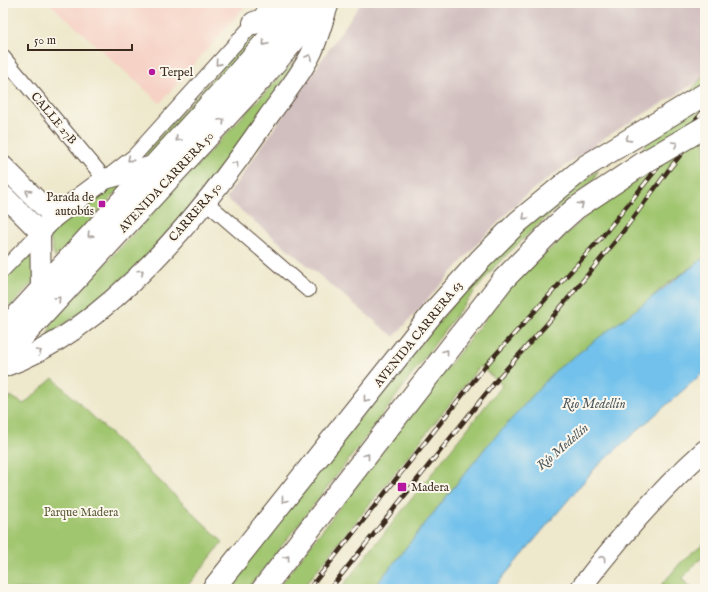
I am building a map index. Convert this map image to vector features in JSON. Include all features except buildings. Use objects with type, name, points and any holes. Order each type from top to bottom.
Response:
[{"type":"main road","name":"CARRERA 50","points":[[3,367],[34,355],[89,318],[149,265],[206,202],[239,160],[307,61],[317,40],[327,3]]},
{"type":"main road","name":"AVENIDA CARRERA 50","points":[[3,358],[262,78],[327,3]]},
{"type":"main road","points":[[254,23],[297,7]]},
{"type":"main road","name":"AVENIDA CARRERA 50","points":[[3,331],[297,7]]},
{"type":"main road","name":"AVENIDA CARRERA 63","points":[[213,589],[436,309],[480,260],[518,222],[586,166],[705,94]]},
{"type":"main road","points":[[264,589],[503,280],[541,240],[576,208],[644,162],[705,127]]},
{"type":"main road","points":[[3,166],[54,217]]},
{"type":"main road","points":[[40,232],[54,217],[105,179],[153,166]]},
{"type":"main road","points":[[3,195],[40,232],[41,289]]},
{"type":"main road","points":[[580,589],[613,546],[649,505],[705,450]]},
{"type":"street","points":[[105,179],[134,156],[272,3]]},
{"type":"street","name":"CALLE 27B","points":[[3,57],[105,179]]},
{"type":"street","points":[[206,202],[308,290]]},
{"type":"street","points":[[3,270],[40,232]]},
{"type":"shaded area","points":[[49,3],[248,3],[160,103]]},
{"type":"shaded area","points":[[361,3],[705,3],[705,74],[699,81],[604,138],[524,196],[479,242],[394,337],[226,198]]},
{"type":"green space","points":[[259,27],[263,30],[146,158],[143,155]]},
{"type":"green space","points":[[301,54],[231,160],[137,266],[93,304],[47,336],[53,320]]},
{"type":"green space","points":[[705,74],[705,257],[663,287],[486,447],[373,589],[340,589],[502,385],[480,366],[302,589],[277,589],[513,283],[582,220]]},
{"type":"green space","points":[[598,170],[594,180],[541,222],[496,265],[462,307],[357,449],[248,589],[224,589],[380,393],[504,243]]},
{"type":"green space","points":[[127,181],[55,258],[49,234],[106,185]]},
{"type":"green space","points":[[33,247],[34,281],[3,315],[3,277]]},
{"type":"green space","name":"Parque Madera","points":[[53,378],[223,542],[185,589],[3,589],[3,408],[10,396],[24,404]]},
{"type":"green space","points":[[705,542],[705,553],[682,579],[693,589],[658,589],[683,560]]},
{"type":"water","name":"Rio Medellin","points":[[705,257],[705,371],[597,466],[493,589],[373,589],[486,447],[555,371]]},
{"type":"railway","points":[[309,589],[487,364],[601,238],[705,109]]},
{"type":"railway","points":[[330,589],[500,376],[546,325],[619,237],[670,168],[705,124]]},
{"type":"place","name":"Terpel","points":[[152,72]]},
{"type":"place","name":"Parada de autobús","points":[[102,204]]},
{"type":"place","name":"Madera","points":[[402,487]]},
{"type":"water label","name":"Río Medellín","points":[[562,446]]}]
